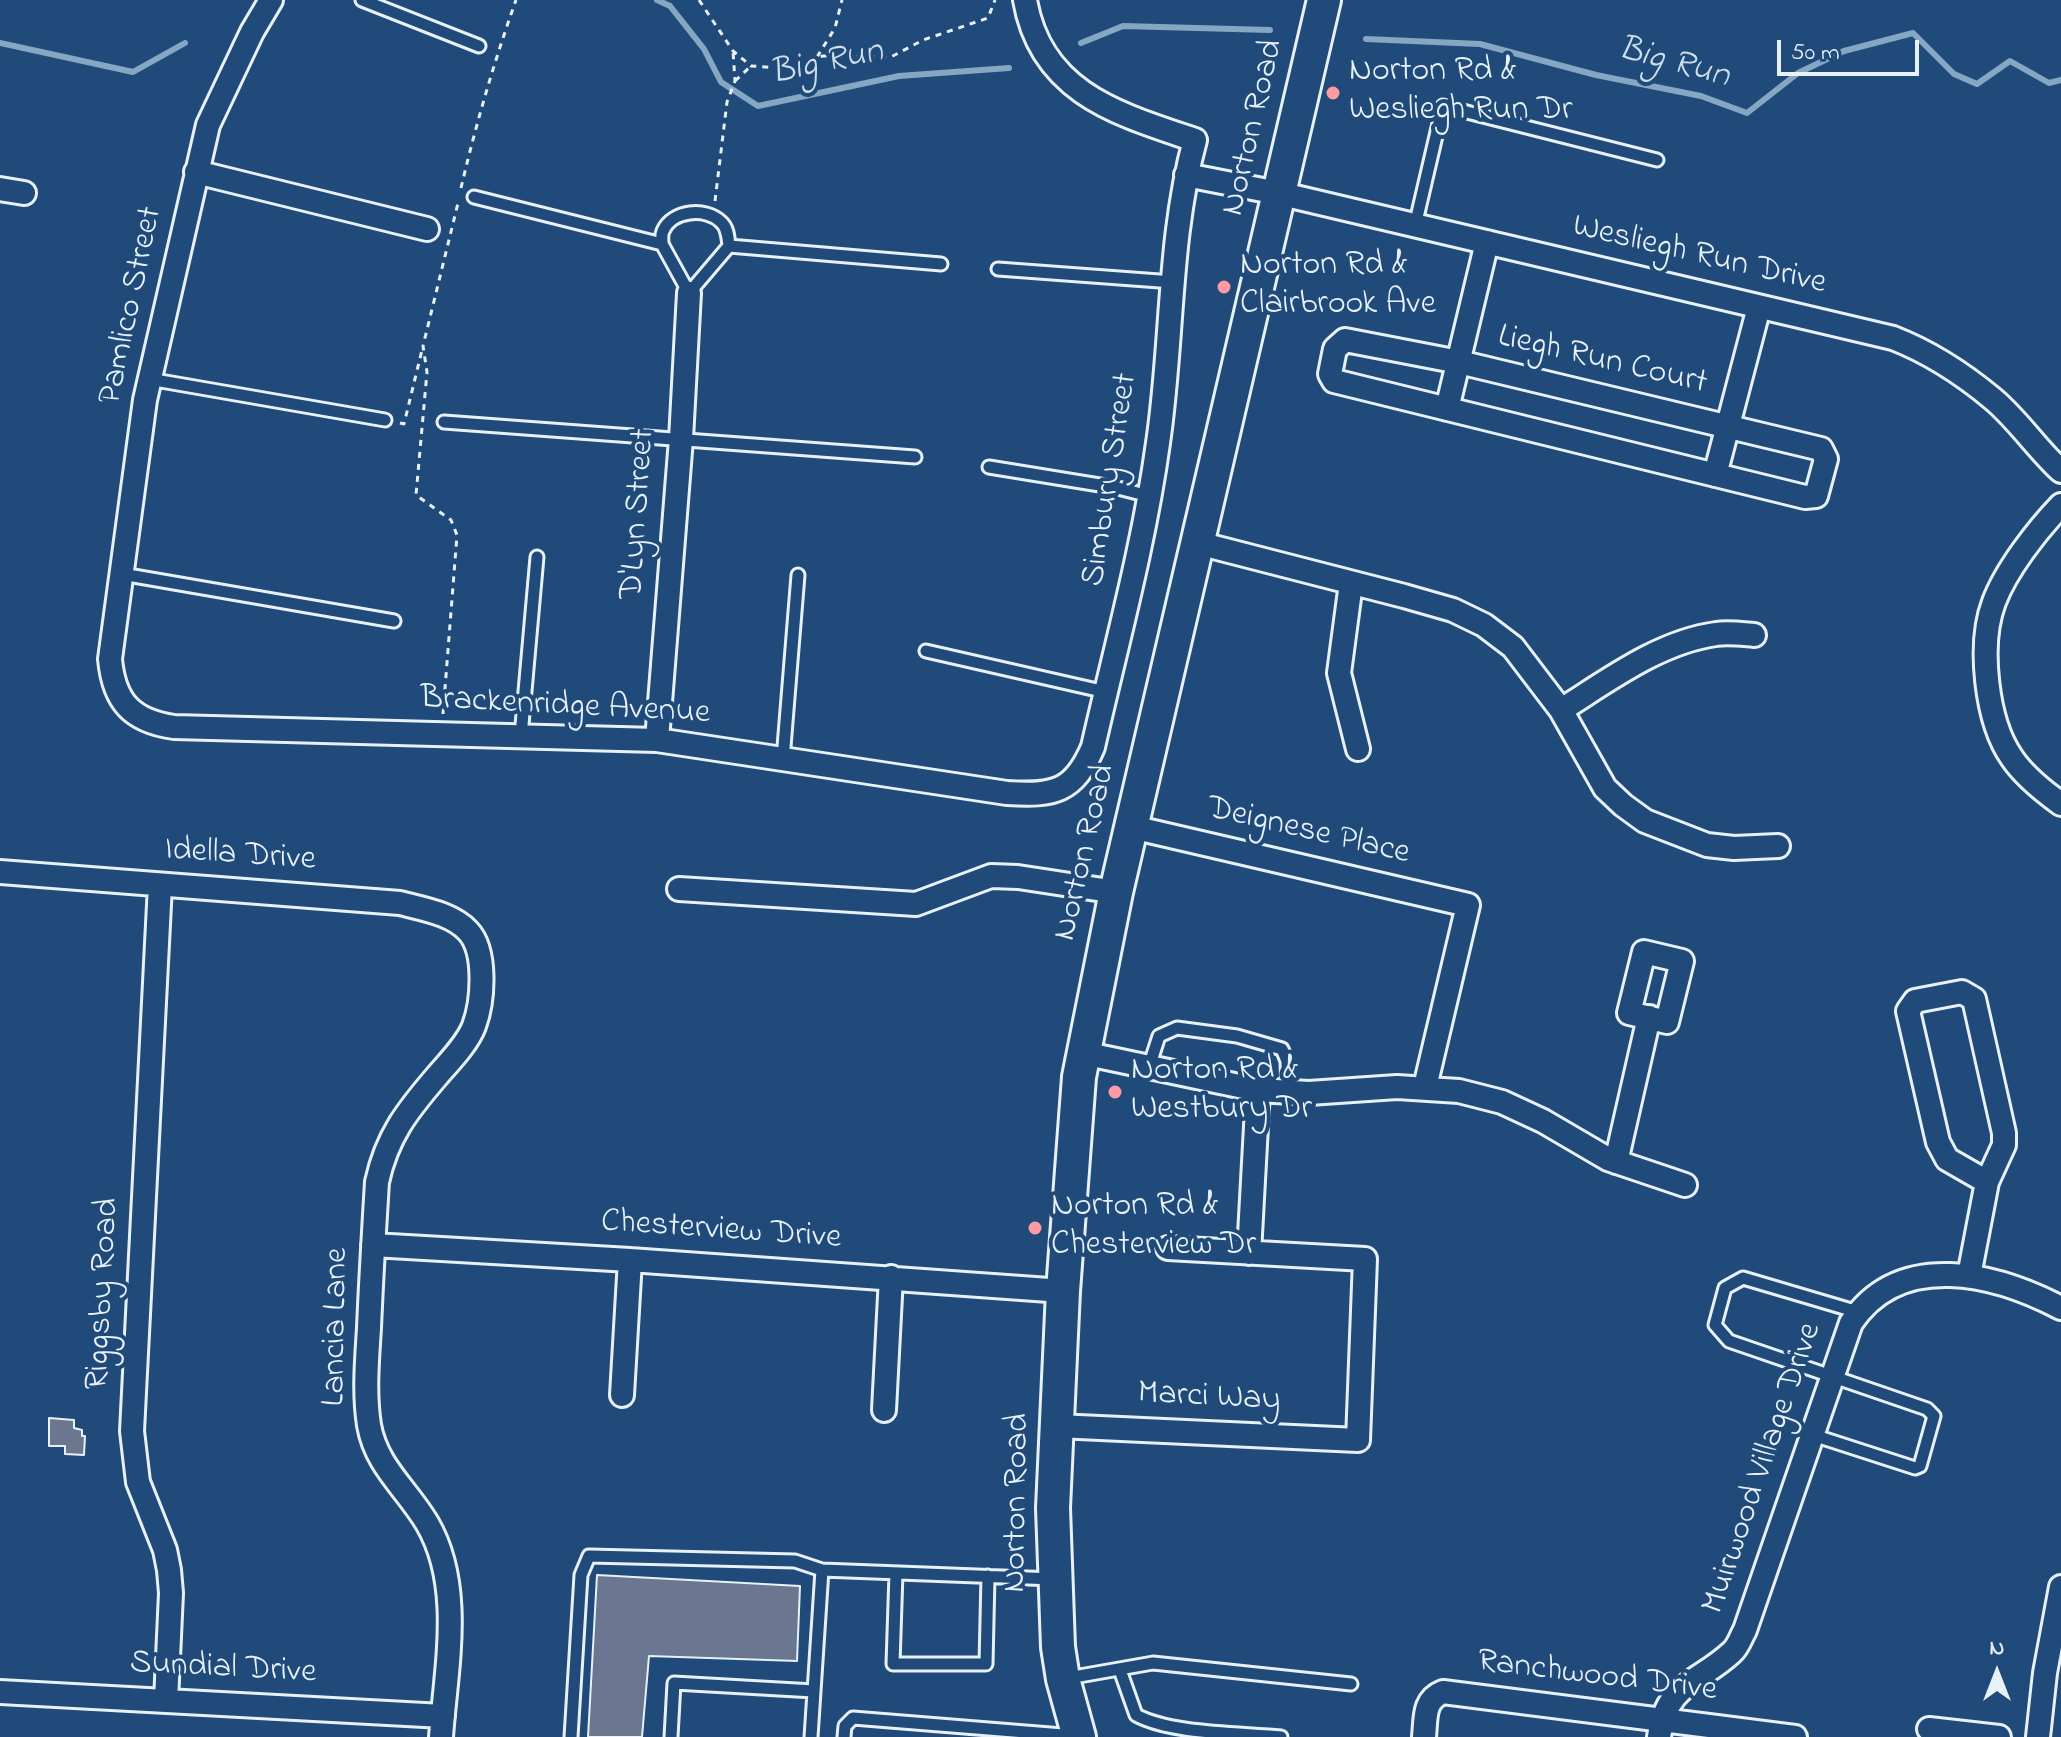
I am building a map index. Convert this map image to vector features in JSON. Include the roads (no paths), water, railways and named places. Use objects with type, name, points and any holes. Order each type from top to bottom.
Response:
[{"type":"main road","name":"Norton Road","points":[[1079,1736],[1063,1679],[1058,1647],[1053,1508],[1074,1115],[1083,1053],[1116,892],[1324,0]]},
{"type":"street","name":"Pamlico Street","points":[[113,642],[149,379],[196,172],[208,125],[252,32],[271,0]]},
{"type":"street","name":"Simbury Street","points":[[1025,0],[1029,21],[1042,47],[1064,77],[1085,95],[1119,114],[1195,140],[1186,175],[1159,441],[1149,496],[1093,747],[1085,767],[1069,785]]},
{"type":"street","points":[[196,172],[427,229]]},
{"type":"street","name":"Wesliegh Run Drive","points":[[1186,175],[1278,193],[1893,338],[1920,349],[1995,401],[2061,471]]},
{"type":"street","points":[[0,189],[24,193]]},
{"type":"street","name":"Liegh Run Court","points":[[1447,409],[1487,242]]},
{"type":"street","name":"D'Lyn Street","points":[[657,740],[681,439],[689,293]]},
{"type":"street","name":"Liegh Run Court","points":[[1715,475],[1759,307]]},
{"type":"street","name":"Liegh Run Court","points":[[1345,340],[1459,362],[1821,449],[1826,459],[1816,496],[1805,497],[1447,409],[1334,381],[1330,374],[1335,349],[1345,340]]},
{"type":"street","points":[[2061,505],[2019,558],[1994,602],[1987,636],[1986,672],[1999,731],[2010,756],[2026,775],[2061,804]]},
{"type":"street","points":[[1198,543],[1453,610],[1484,625],[1513,647],[1561,710],[1605,788],[1623,805],[1645,821],[1707,845],[1734,848],[1778,846]]},
{"type":"street","points":[[1351,583],[1339,673],[1358,749]]},
{"type":"street","points":[[1561,710],[1632,666],[1675,646],[1721,633],[1754,635]]},
{"type":"street","name":"Brackenridge Avenue","points":[[113,642],[110,659],[116,691],[125,705],[147,721],[174,727],[657,740],[1007,793],[1039,795],[1069,785]]},
{"type":"street","name":"Deignese Place","points":[[1132,827],[1468,905],[1425,1087]]},
{"type":"street","name":"Idella Drive","points":[[0,872],[400,903],[436,912],[469,932]]},
{"type":"street","points":[[679,889],[916,904],[991,876],[1018,877],[1116,892]]},
{"type":"street","name":"Riggsby Road","points":[[160,885],[132,1431],[138,1482],[165,1550],[169,1570],[171,1593],[166,1701]]},
{"type":"street","name":"Lancia Lane","points":[[442,1726],[450,1613],[441,1552],[427,1523],[377,1454],[369,1425],[366,1386],[377,1182],[383,1154],[412,1104],[449,1062],[473,1028],[481,999],[481,965],[469,932]]},
{"type":"street","points":[[1969,1276],[1987,1182],[2004,1145],[2004,1133],[1974,999],[1962,992],[1915,1001],[1908,1011],[1938,1142],[1947,1159],[1987,1182]]},
{"type":"street","points":[[1616,1162],[1649,1017]]},
{"type":"street","points":[[1083,1053],[1258,1090],[1288,1092],[1425,1087],[1459,1091],[1502,1102],[1616,1162],[1685,1185]]},
{"type":"street","points":[[1168,1248],[1249,1253],[1258,1090]]},
{"type":"street","name":"Chesterview Drive","points":[[373,1245],[891,1277],[1063,1291]]},
{"type":"street","name":"Marci Way","points":[[1057,1426],[1358,1440],[1365,1259],[1249,1253]]},
{"type":"street","points":[[622,1395],[630,1260]]},
{"type":"street","name":"Muirwood Village Drive","points":[[1660,1729],[1683,1686],[1733,1651],[1745,1630],[1851,1323],[1858,1312],[1883,1291],[1925,1275],[1969,1276],[2036,1295],[2061,1308]]},
{"type":"street","points":[[884,1410],[891,1277]]},
{"type":"street","points":[[2038,1737],[2045,1673],[2061,1587]]},
{"type":"street","name":"Sundial Drive","points":[[0,1692],[166,1701],[442,1726]]},
{"type":"street","name":"Ranchwood Drive","points":[[1424,1737],[1427,1704],[1443,1692],[1660,1729],[1795,1737]]},
{"type":"street","points":[[1929,1729],[1999,1737]]},
{"type":"lane","points":[[362,0],[479,46]]},
{"type":"lane","points":[[1415,226],[1443,106],[1657,160]]},
{"type":"lane","points":[[474,197],[662,244]]},
{"type":"lane","points":[[690,212],[721,221],[727,230],[729,246],[689,293],[662,244],[663,230],[675,218],[690,212]]},
{"type":"lane","points":[[729,246],[941,264]]},
{"type":"lane","points":[[998,269],[1173,282]]},
{"type":"lane","points":[[149,379],[385,420]]},
{"type":"lane","points":[[444,422],[915,457]]},
{"type":"lane","points":[[989,467],[1149,496]]},
{"type":"lane","points":[[521,736],[537,557]]},
{"type":"lane","points":[[122,574],[394,621]]},
{"type":"lane","points":[[783,759],[798,575]]},
{"type":"lane","points":[[926,651],[1106,692]]},
{"type":"lane","points":[[1149,1067],[1159,1036],[1177,1028],[1237,1036],[1282,1049],[1287,1061],[1288,1092]]},
{"type":"lane","points":[[1813,1435],[1909,1467],[1920,1466],[1934,1421],[1931,1412],[1729,1341],[1715,1325],[1725,1288],[1743,1278],[1858,1312]]},
{"type":"lane","points":[[571,1737],[581,1575],[589,1556],[795,1561],[822,1570],[1054,1579]]},
{"type":"lane","points":[[811,1737],[822,1570]]},
{"type":"lane","points":[[896,1573],[893,1664],[986,1664],[988,1576]]},
{"type":"lane","points":[[1063,1679],[1153,1663],[1351,1684]]},
{"type":"lane","points":[[1120,1670],[1136,1715],[1144,1719],[1170,1726],[1281,1737]]},
{"type":"lane","points":[[671,1737],[674,1683],[814,1691]]},
{"type":"lane","points":[[844,1737],[845,1726],[853,1718],[1036,1735],[1079,1736]]},
{"type":"waterway","name":"Big Run","points":[[657,0],[670,6],[704,49],[721,82],[758,106],[899,76],[1009,68]]},
{"type":"waterway","name":"Big Run","points":[[1081,43],[1123,26],[1270,30]]},
{"type":"waterway","name":"Big Run","points":[[1366,39],[1480,44],[1596,75],[1701,96],[1747,113],[1798,73],[1844,51],[1913,33],[1954,74],[1977,84],[2010,61],[2049,83],[2061,80]]},
{"type":"waterway","points":[[0,43],[133,72],[185,43]]},
{"type":"place","name":"Norton Rd & Wesliegh Run Dr","points":[[1333,93]]},
{"type":"place","name":"Norton Rd & Clairbrook Ave","points":[[1224,287]]},
{"type":"place","name":"Norton Rd & Westbury Dr","points":[[1115,1092]]},
{"type":"place","name":"Norton Rd & Chesterview Dr","points":[[1035,1228]]}]
